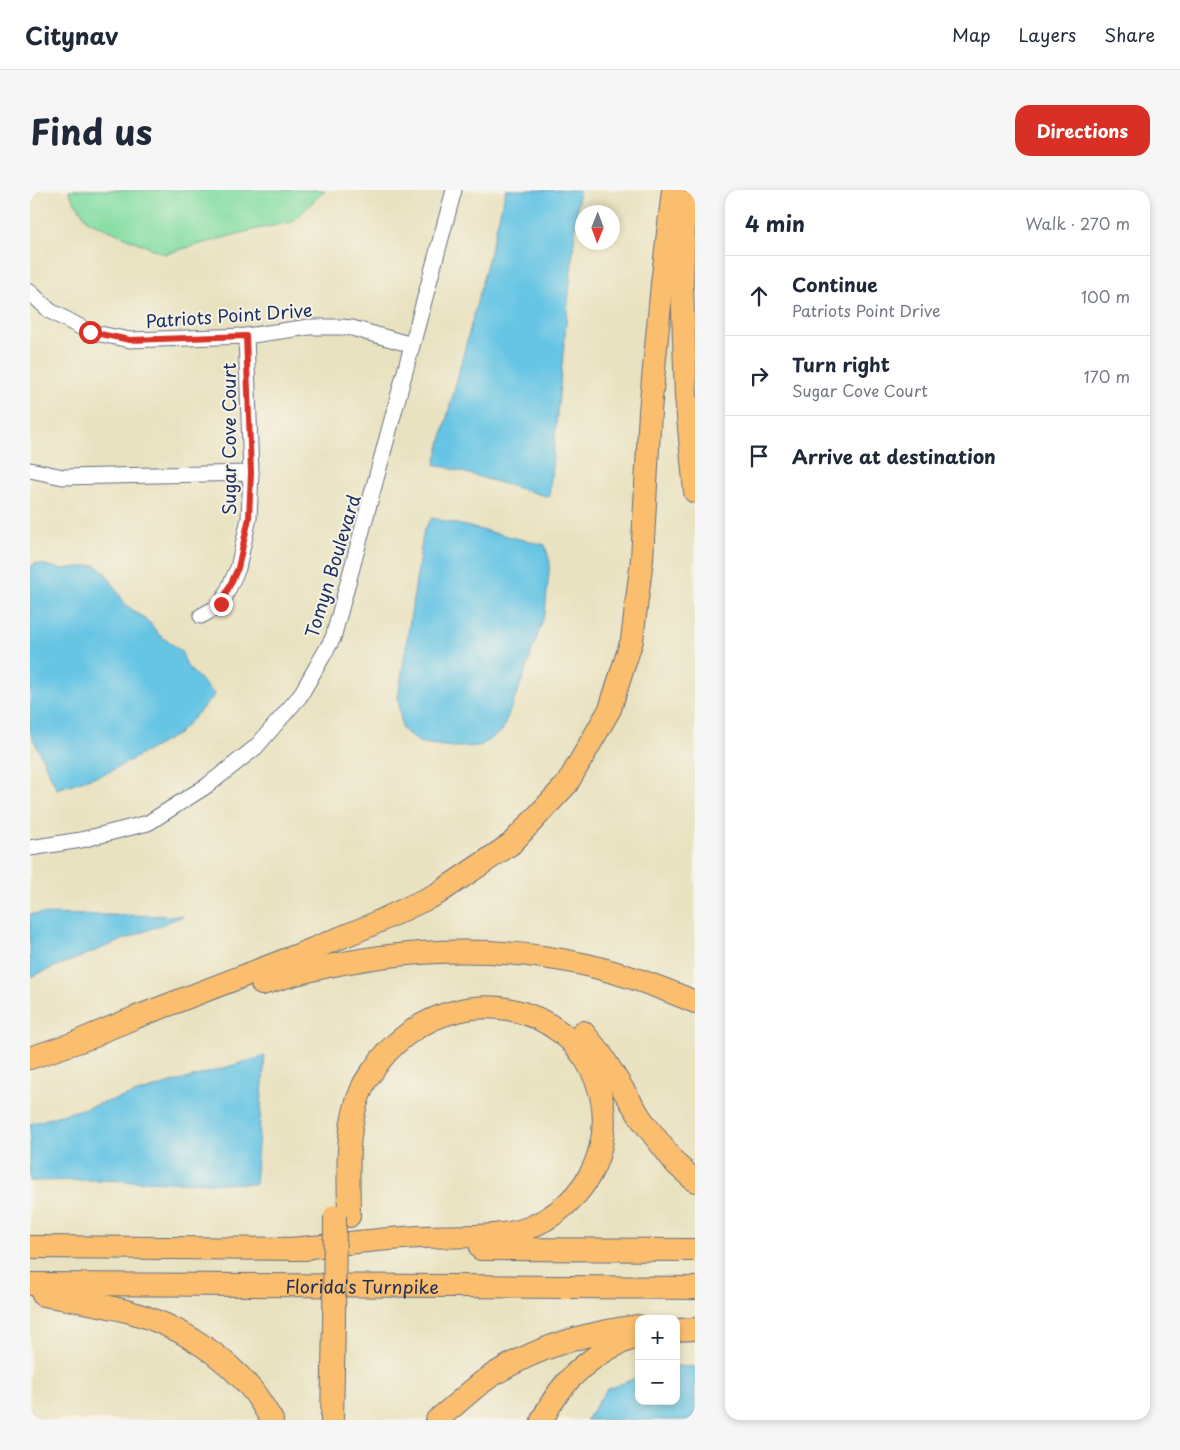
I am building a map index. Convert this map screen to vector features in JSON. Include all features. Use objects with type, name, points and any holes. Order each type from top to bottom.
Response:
[{"type":"highway","points":[[30,1058],[81,1040],[142,1022],[297,964],[369,926],[437,894],[511,844],[567,784],[610,709],[632,640],[642,559],[650,412],[673,190]]},
{"type":"highway","points":[[685,190],[682,282],[686,396],[695,492]]},
{"type":"highway","points":[[297,964],[350,962],[410,953],[475,951],[532,955],[588,965],[650,983],[695,1002]]},
{"type":"highway","points":[[332,1420],[342,1322],[342,1216],[336,1127],[350,1080],[368,1051],[387,1031],[406,1017],[431,1004],[458,996],[474,994],[507,994],[548,1006],[570,1020],[584,1033],[601,1054],[642,1120],[676,1164],[695,1181]]},
{"type":"highway","points":[[292,1249],[418,1237],[507,1234],[531,1227],[552,1217],[574,1198],[588,1178],[598,1158],[604,1135],[603,1105],[598,1084],[588,1062],[571,1040],[549,1023],[529,1013],[505,1008],[482,1007],[460,1009],[434,1018],[411,1031],[396,1042],[378,1062],[363,1086],[350,1129],[342,1216]]},
{"type":"highway","name":"Florida's Turnpike","points":[[30,1247],[695,1250]]},
{"type":"highway","name":"Florida's Turnpike","points":[[30,1284],[695,1288]]},
{"type":"highway","points":[[30,1293],[92,1303],[130,1312],[166,1325],[198,1342],[228,1366],[253,1392],[272,1420]]},
{"type":"highway","points":[[342,1322],[349,1387],[346,1420]]},
{"type":"highway","points":[[680,1325],[695,1325]]},
{"type":"highway","points":[[437,1420],[482,1383],[526,1358],[581,1337],[635,1327]]},
{"type":"highway","points":[[680,1330],[695,1329]]},
{"type":"highway","points":[[542,1420],[550,1404],[564,1385],[581,1368],[603,1352],[635,1337]]},
{"type":"street","name":"Tomyn Boulevard","points":[[30,848],[81,840],[148,823],[208,786],[256,747],[300,696],[333,638],[454,190]]},
{"type":"street","name":"Patriots Point Drive","points":[[30,292],[50,311],[90,332],[130,340],[246,336],[308,327],[341,327],[352,328],[412,345]]},
{"type":"street","name":"Sugar Cove Court","points":[[201,616],[221,604],[238,568],[249,518],[251,473],[246,336]]},
{"type":"street","points":[[30,470],[63,477],[251,473]]},
{"type":"green space","points":[[69,190],[325,190],[293,222],[256,229],[164,254],[88,221],[72,198]]},
{"type":"water","points":[[506,190],[579,190],[578,205],[575,205],[575,231],[549,497],[435,464]]},
{"type":"water","points":[[432,518],[545,545],[550,562],[545,613],[524,675],[502,731],[480,746],[455,747],[420,743],[402,729],[398,698],[424,529]]},
{"type":"water","points":[[36,563],[62,569],[96,565],[107,575],[125,604],[151,624],[158,634],[181,651],[187,666],[215,695],[178,734],[109,772],[57,789],[30,732],[30,567]]},
{"type":"water","points":[[30,914],[183,916],[30,977]]},
{"type":"water","points":[[265,1056],[255,1184],[93,1180],[30,1181],[30,1124]]},
{"type":"water","points":[[680,1366],[695,1367],[695,1420],[586,1420],[607,1389],[635,1378],[635,1405],[680,1405]]},
{"type":"route","points":[[90,332],[130,340],[246,336],[251,473],[249,518],[238,568],[221,604]]}]
